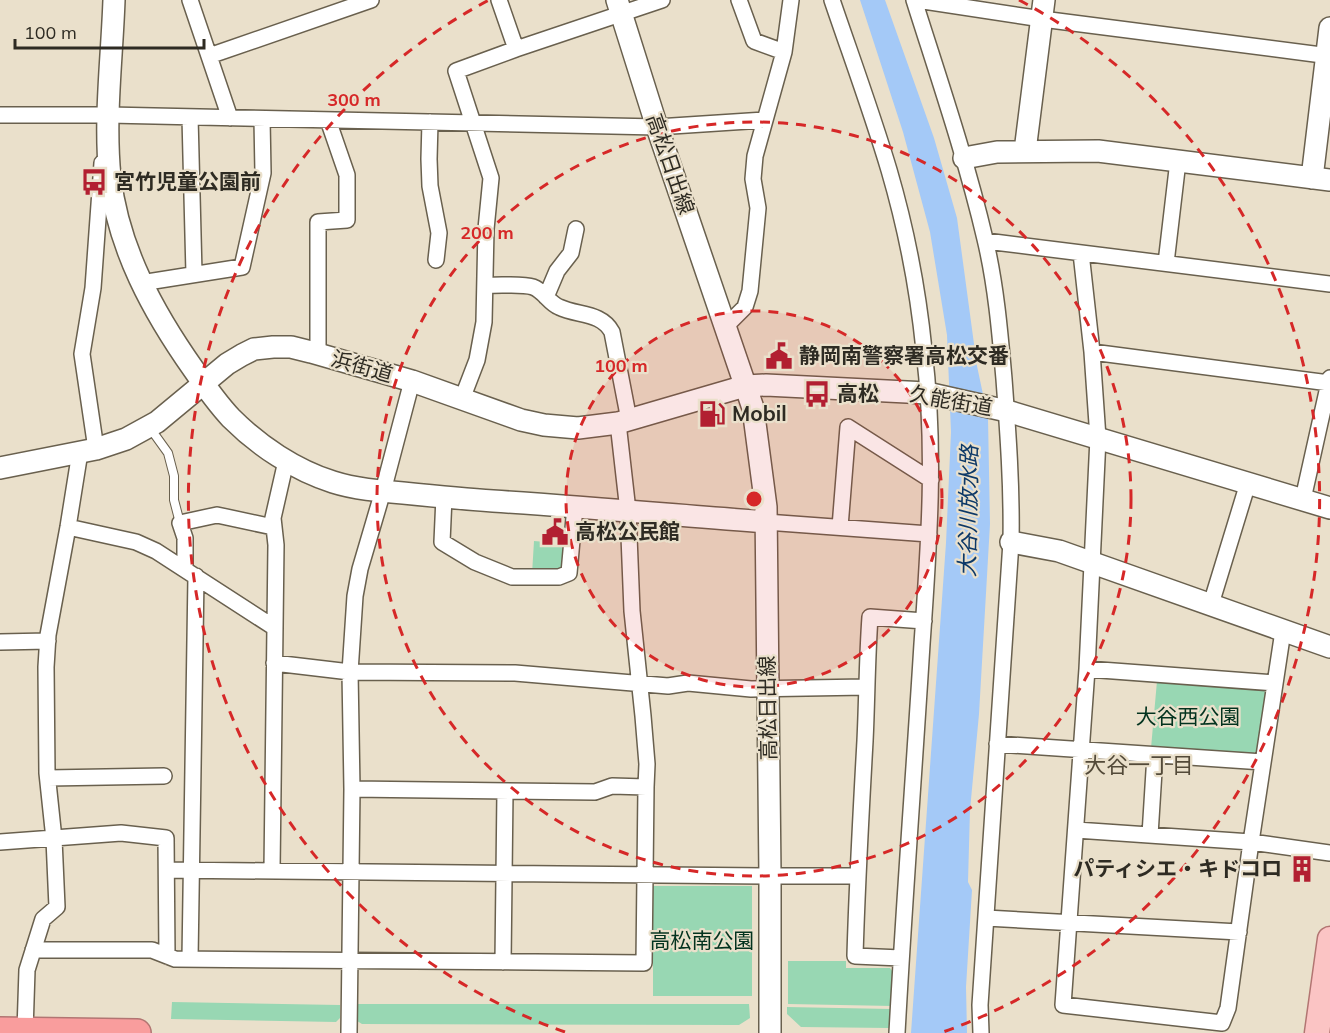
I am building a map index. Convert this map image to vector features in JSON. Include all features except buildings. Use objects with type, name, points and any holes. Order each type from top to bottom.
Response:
[{"type":"highway","points":[[12,1031],[138,1033]]},
{"type":"main road","points":[[1317,1033],[1330,939]]},
{"type":"street","points":[[114,0],[108,156],[112,190],[127,248],[156,312],[204,384],[237,423],[286,461],[334,483],[383,491],[929,534]]},
{"type":"street","points":[[190,0],[230,118]]},
{"type":"street","points":[[209,56],[371,0]]},
{"type":"street","points":[[499,0],[516,49]]},
{"type":"street","points":[[462,399],[477,360],[484,322],[486,229],[491,178],[456,71],[619,7],[662,0]]},
{"type":"street","points":[[739,0],[754,41],[784,52]]},
{"type":"street","points":[[745,386],[725,327],[745,307],[750,291],[758,208],[753,179],[755,156],[784,52],[791,0]]},
{"type":"street","points":[[832,0],[897,202],[915,289],[924,350],[932,451],[924,621],[897,1033]]},
{"type":"street","points":[[981,1033],[980,1005],[1011,542],[1012,484],[1000,334],[986,241],[964,158],[916,0],[1043,10],[1328,56]]},
{"type":"street","name":"高松日出線","points":[[619,7],[725,327]]},
{"type":"street","points":[[1026,151],[1043,10]]},
{"type":"street","points":[[964,158],[997,152],[1098,151],[1321,179],[1330,28]]},
{"type":"street","points":[[0,115],[109,120],[190,117],[657,127],[765,120]]},
{"type":"street","points":[[190,117],[194,274]]},
{"type":"street","points":[[141,283],[242,267],[263,173],[262,119]]},
{"type":"street","points":[[12,1031],[27,970],[43,919],[57,908],[45,697],[48,641],[68,527],[88,451],[82,354],[93,288],[100,180],[109,120]]},
{"type":"street","points":[[318,354],[318,222],[347,220],[347,175],[328,120]]},
{"type":"street","points":[[430,122],[430,186],[439,233],[436,260]]},
{"type":"street","points":[[1166,263],[1178,161]]},
{"type":"street","points":[[546,297],[557,271],[571,254],[576,229]]},
{"type":"street","points":[[986,241],[1330,284]]},
{"type":"street","points":[[1081,253],[1092,352],[1098,438],[1087,669],[1063,1005],[1222,1023],[1228,1008],[1283,631]]},
{"type":"street","points":[[33,950],[152,951],[175,959],[644,963],[647,764],[632,611],[623,422],[612,332],[607,323],[600,319],[556,306],[532,286],[486,285]]},
{"type":"street","name":"浜街道","points":[[0,468],[88,451],[126,439],[149,427],[177,407],[227,364],[254,349],[291,347],[318,354],[411,381],[544,426],[578,428],[623,422],[745,386]]},
{"type":"street","points":[[1092,352],[1329,380],[1303,499]]},
{"type":"street","points":[[349,1033],[352,789],[350,672],[355,596],[360,569],[411,381]]},
{"type":"street","name":"久能街道","points":[[745,386],[766,385],[927,393],[1006,411],[1330,508]]},
{"type":"street","name":"高松日出線","points":[[745,386],[753,408],[759,446],[766,522],[770,1033]]},
{"type":"street","points":[[840,527],[848,427],[931,480]]},
{"type":"street","points":[[272,870],[276,545],[273,518],[286,461]]},
{"type":"street","points":[[1211,604],[1248,483]]},
{"type":"street","points":[[444,497],[442,542],[475,562],[512,577],[559,577],[569,573],[576,507]]},
{"type":"street","points":[[190,959],[190,573],[185,538],[180,523],[217,515],[273,526]]},
{"type":"street","points":[[68,527],[136,542],[156,551],[275,628]]},
{"type":"street","points":[[1011,542],[1052,549],[1092,562],[1330,647]]},
{"type":"street","points":[[901,958],[855,956],[870,617],[924,621]]},
{"type":"street","points":[[0,642],[48,641]]},
{"type":"street","points":[[274,663],[350,672],[492,672],[668,686],[687,683],[751,689],[866,687]]},
{"type":"street","points":[[1087,669],[1274,682]]},
{"type":"street","points":[[997,744],[1263,762]]},
{"type":"street","points":[[1150,835],[1155,755]]},
{"type":"street","points":[[48,778],[164,776]]},
{"type":"street","points":[[352,789],[595,792],[612,786],[646,787]]},
{"type":"street","points":[[503,962],[505,791]]},
{"type":"street","points":[[1076,830],[1251,842],[1330,853]]},
{"type":"street","points":[[0,842],[121,833],[166,838],[167,956]]},
{"type":"street","points":[[166,870],[857,876]]},
{"type":"street","points":[[986,918],[1239,932]]},
{"type":"lane","points":[[149,427],[168,453],[174,476],[174,500],[180,523]]},
{"type":"green space","points":[[534,541],[569,544],[566,568],[532,574]]},
{"type":"green space","name":"大谷西公園","points":[[1157,681],[1262,688],[1266,693],[1257,751],[1252,754],[1151,748]]},
{"type":"green space","name":"高松南公園","points":[[653,886],[752,886],[752,996],[653,996]]},
{"type":"green space","points":[[788,961],[846,961],[846,968],[890,968],[893,972],[893,1006],[788,1004]]},
{"type":"green space","points":[[172,1002],[340,1005],[340,1018],[336,1022],[171,1019]]},
{"type":"green space","points":[[356,1004],[749,1004],[750,1018],[739,1025],[362,1024],[357,1021]]},
{"type":"green space","points":[[787,1007],[891,1009],[890,1028],[801,1027],[787,1014]]},
{"type":"water","name":"大谷川放水路","points":[[860,0],[885,0],[934,138],[957,218],[977,366],[988,418],[990,524],[979,714],[970,810],[968,882],[972,890],[966,987],[967,1033],[911,1033],[946,543],[951,432],[947,335],[930,232],[903,132]]},
{"type":"place","name":"宮竹児童公園前","points":[[94,182]]},
{"type":"place","name":"静岡南警察署高松交番","points":[[779,356]]},
{"type":"place","name":"高松","points":[[817,394]]},
{"type":"place","name":"Mobil","points":[[712,414]]},
{"type":"place","name":"高松公民館","points":[[555,532]]},
{"type":"place","name":"パティシエ・キドコロ","points":[[1302,869]]},
{"type":"district","name":"大谷一丁目","points":[[1139,765]]}]
